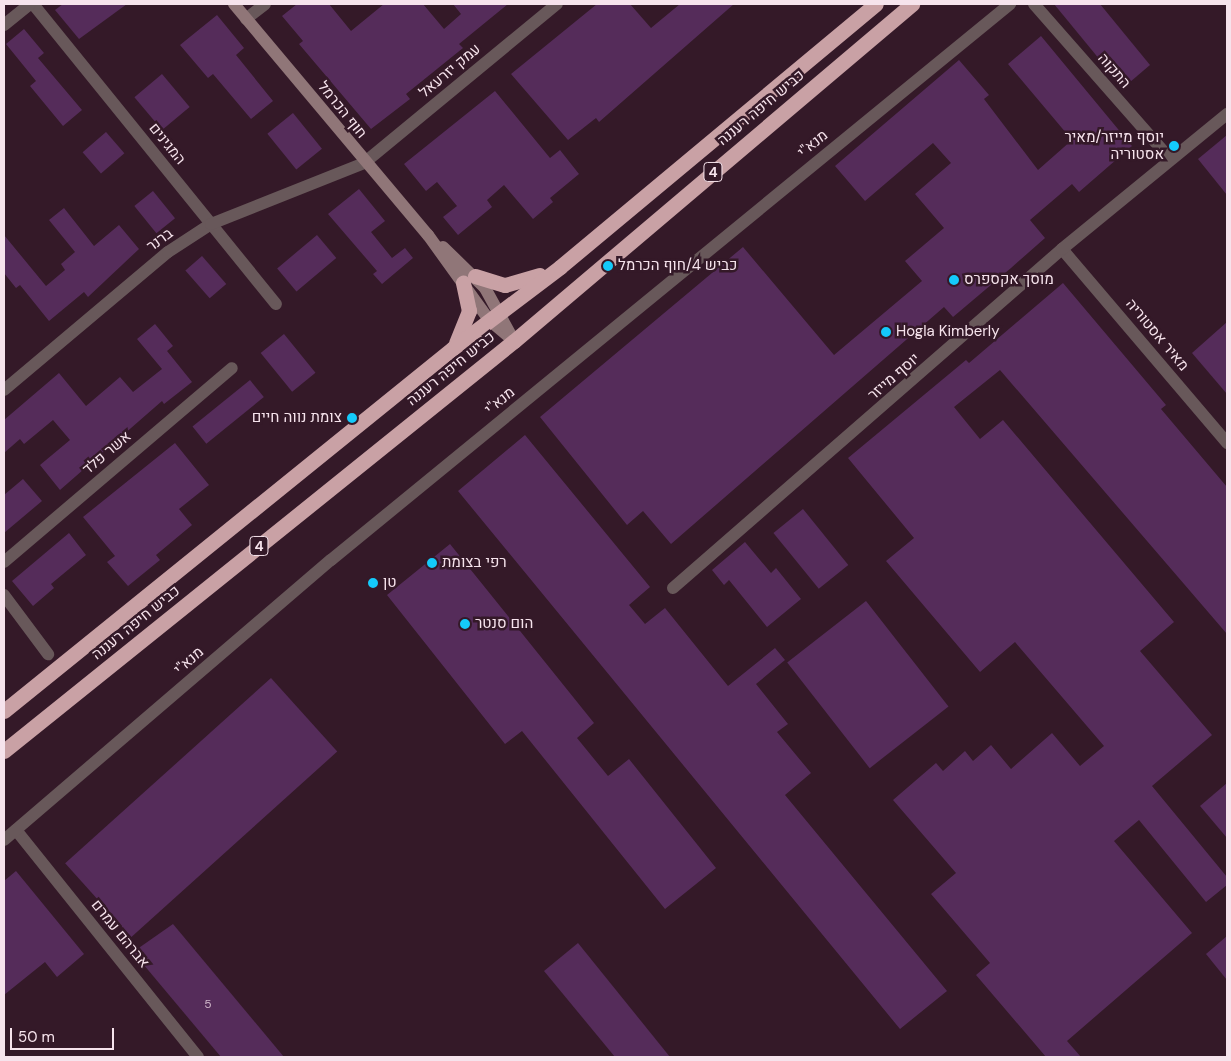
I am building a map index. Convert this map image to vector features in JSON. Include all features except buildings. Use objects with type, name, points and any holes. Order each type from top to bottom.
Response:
[{"type":"highway","name":"כביש חיפה רעננה","points":[[4,711],[453,348],[560,267],[876,4]]},
{"type":"highway","name":"כביש חיפה רעננה","points":[[4,751],[514,341],[912,4]]},
{"type":"highway","points":[[453,348],[469,311],[469,279],[505,285],[523,282],[560,267]]},
{"type":"street","points":[[4,25],[32,4]]},
{"type":"street","name":"המגינים","points":[[32,4],[276,304]]},
{"type":"street","name":"חוף הכרמל","points":[[234,4],[364,163],[469,279],[501,311],[514,341]]},
{"type":"street","points":[[246,19],[265,4]]},
{"type":"street","name":"עמק יזרעאל","points":[[364,163],[557,4]]},
{"type":"street","name":"מנא\"י","points":[[4,840],[331,560],[1010,4]]},
{"type":"street","name":"התקוה","points":[[1034,4],[1170,159]]},
{"type":"street","name":"יוסף מייזר","points":[[673,588],[1062,249],[1227,114]]},
{"type":"street","name":"ברנר","points":[[4,390],[168,252],[211,224],[364,163]]},
{"type":"street","name":"מאיר אסטוריה","points":[[1062,249],[1227,443]]},
{"type":"street","name":"חוף הכרמל","points":[[469,279],[489,320],[514,341]]},
{"type":"street","name":"אשר פלד","points":[[4,562],[232,368]]},
{"type":"street","points":[[4,595],[48,654]]},
{"type":"street","name":"אברהם עמרם","points":[[16,830],[198,1057]]},
{"type":"place","name":"יוסף מייזר/מאיר אסטוריה","points":[[1174,146]]},
{"type":"place","name":"כביש 4/חוף הכרמל","points":[[608,266]]},
{"type":"place","name":"מוסך אקספרס","points":[[954,280]]},
{"type":"place","name":"Hogla Kimberly","points":[[886,332]]},
{"type":"place","name":"צומת נווה חיים","points":[[352,418]]},
{"type":"place","name":"רפי בצומת","points":[[432,563]]},
{"type":"place","name":"טן","points":[[373,583]]},
{"type":"place","name":"הום סנטר","points":[[465,624]]}]
